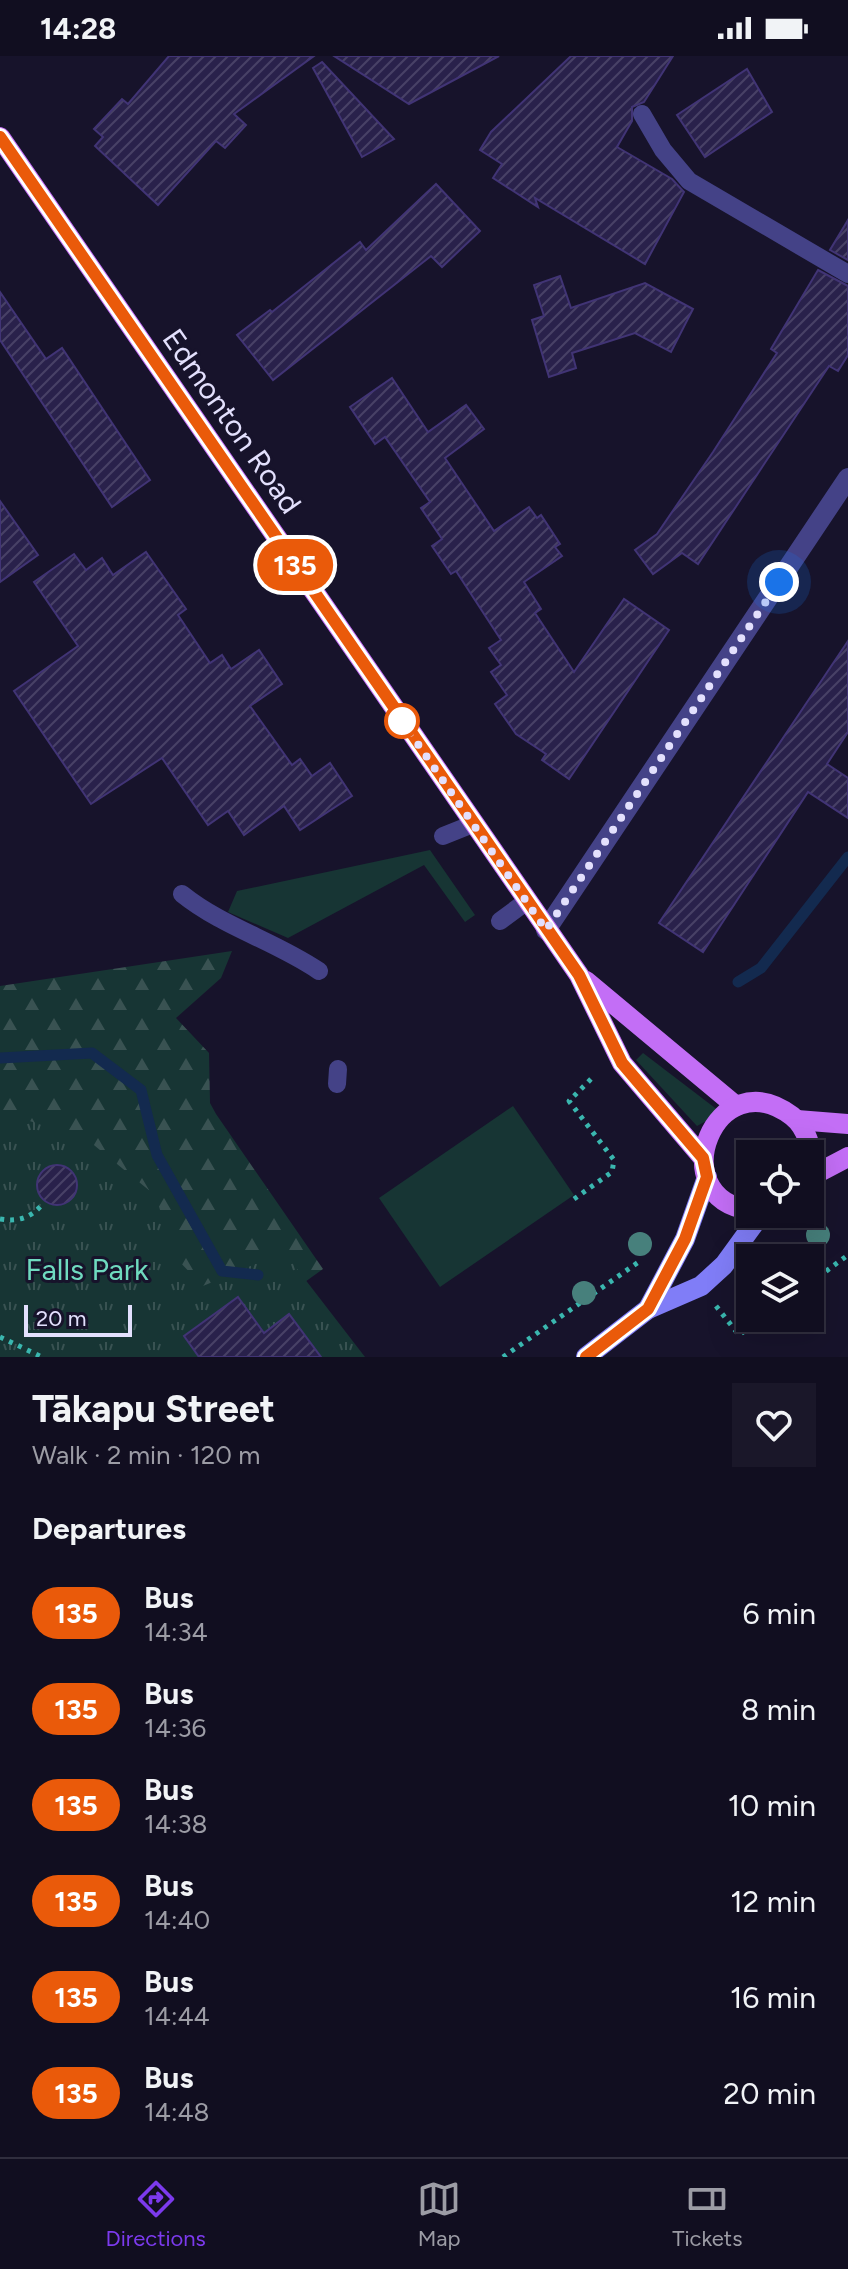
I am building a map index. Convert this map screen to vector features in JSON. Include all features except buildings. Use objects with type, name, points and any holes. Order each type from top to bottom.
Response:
[{"type":"main road","name":"Edmonton Road","points":[[0,137],[579,975],[622,1063],[705,1168],[722,1198],[736,1207]]},
{"type":"main road","name":"Edmonton Road","points":[[579,975],[736,1106]]},
{"type":"main road","points":[[648,1309],[685,1239],[705,1168],[711,1129],[736,1106],[754,1102],[782,1108],[797,1120],[807,1140]]},
{"type":"main road","points":[[797,1120],[848,1124]]},
{"type":"main road","points":[[824,1170],[848,1157]]},
{"type":"main road","points":[[586,1357],[648,1309],[701,1286],[724,1265],[751,1228]]},
{"type":"street","points":[[546,930],[848,478]]},
{"type":"lane","points":[[642,114],[663,150],[689,181],[848,274]]},
{"type":"lane","points":[[443,836],[473,824]]},
{"type":"lane","points":[[182,894],[206,914],[284,948],[319,971]]},
{"type":"lane","points":[[500,921],[527,901]]},
{"type":"path","points":[[574,1199],[612,1172],[614,1160],[569,1101],[591,1079]]},
{"type":"path","points":[[0,1219],[21,1220],[33,1215],[42,1205]]},
{"type":"path","points":[[824,1273],[848,1255]]},
{"type":"path","points":[[503,1357],[643,1258]]},
{"type":"path","points":[[712,1301],[736,1331]]},
{"type":"path","points":[[0,1337],[42,1357]]},
{"type":"green space","points":[[430,850],[475,915],[465,922],[424,865],[288,938],[228,912],[237,891]]},
{"type":"green space","points":[[232,951],[221,978],[176,1018],[209,1053],[210,1103],[216,1114],[323,1269],[284,1297],[224,1310],[0,1178],[0,986]]},
{"type":"green space","points":[[643,1053],[719,1114],[697,1126],[636,1060]]},
{"type":"green space","points":[[513,1106],[574,1195],[440,1287],[379,1198]]},
{"type":"green space","name":"Falls Park","points":[[0,1111],[89,1141],[156,1196],[173,1255],[203,1286],[284,1252],[365,1357],[0,1357]]},
{"type":"waterway","points":[[738,982],[761,968],[848,857]]},
{"type":"waterway","points":[[0,1058],[92,1053],[141,1090],[157,1155],[222,1271],[258,1275]]},
{"type":"bus line","name":"135","points":[[0,137],[579,975],[622,1063],[703,1158],[707,1177],[685,1239],[648,1309],[586,1357]]},
{"type":"route","points":[[402,721],[546,930],[572,896],[779,582]]}]
